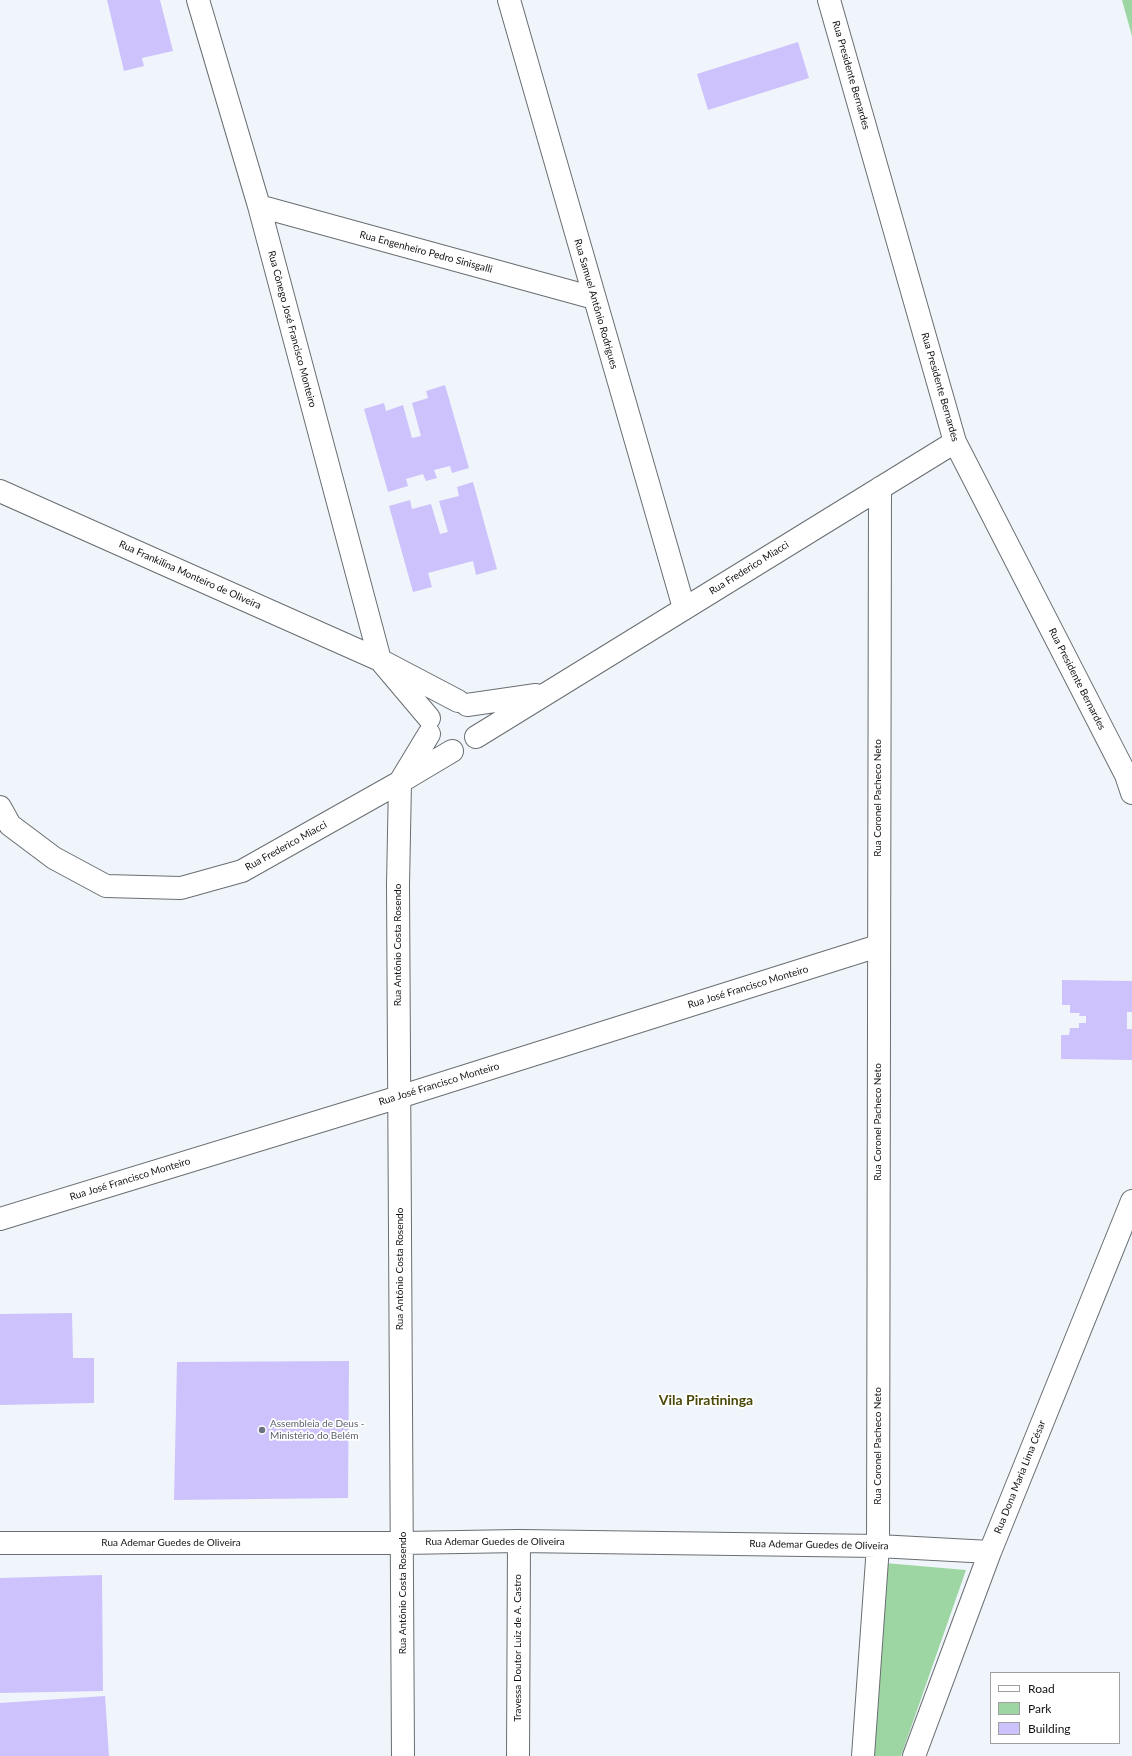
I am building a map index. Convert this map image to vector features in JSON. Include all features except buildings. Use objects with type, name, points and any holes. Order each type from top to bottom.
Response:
[{"type":"street","name":"Rua Cônego José Francisco Monteiro","points":[[198,0],[259,206],[380,660]]},
{"type":"street","name":"Rua Samuel Antônio Rodrigues","points":[[509,0],[684,608]]},
{"type":"street","name":"Rua Presidente Bernardes","points":[[829,0],[955,442],[1126,776],[1132,793]]},
{"type":"street","name":"Rua Engenheiro Pedro Sinisgalli","points":[[259,206],[594,298]]},
{"type":"street","name":"Rua Frederico Miacci","points":[[476,737],[543,694],[955,442]]},
{"type":"street","name":"Rua Coronel Pacheco Neto","points":[[863,1756],[878,1546],[880,488]]},
{"type":"street","name":"Rua Frankilina Monteiro de Oliveira","points":[[0,491],[380,660],[463,703]]},
{"type":"street","name":"Rua Frankilina Monteiro de Oliveira","points":[[380,660],[429,726]]},
{"type":"street","name":"Rua Frederico Miacci","points":[[463,703],[543,694]]},
{"type":"street","points":[[451,700],[463,703],[473,709],[478,723],[476,737],[466,747],[452,751],[438,746],[429,726],[437,706],[451,700]]},
{"type":"street","name":"Rua Frederico Miacci","points":[[400,782],[429,726]]},
{"type":"street","name":"Rua Frederico Miacci","points":[[0,807],[10,824],[54,858],[106,886],[181,888],[242,871],[452,751]]},
{"type":"street","name":"Rua Antônio Costa Rosendo","points":[[400,782],[398,885],[403,1543],[403,1756]]},
{"type":"street","name":"Rua José Francisco Monteiro","points":[[0,1218],[399,1097],[878,946]]},
{"type":"street","name":"Rua Dona Maria Lima César","points":[[914,1756],[990,1552],[1132,1201]]},
{"type":"street","name":"Rua Ademar Guedes de Oliveira","points":[[0,1543],[403,1543],[519,1541],[878,1546],[990,1552]]},
{"type":"street","name":"Travessa Doutor Luiz de A. Castro","points":[[518,1756],[519,1541]]},
{"type":"green space","points":[[1122,0],[1132,0],[1132,36]]},
{"type":"green space","points":[[873,1562],[966,1570],[901,1756],[867,1756]]},
{"type":"place","name":"Assembleia de Deus - Ministério do Belém","points":[[262,1430]]},
{"type":"district","name":"Vila Piratininga","points":[[706,1400]]}]
